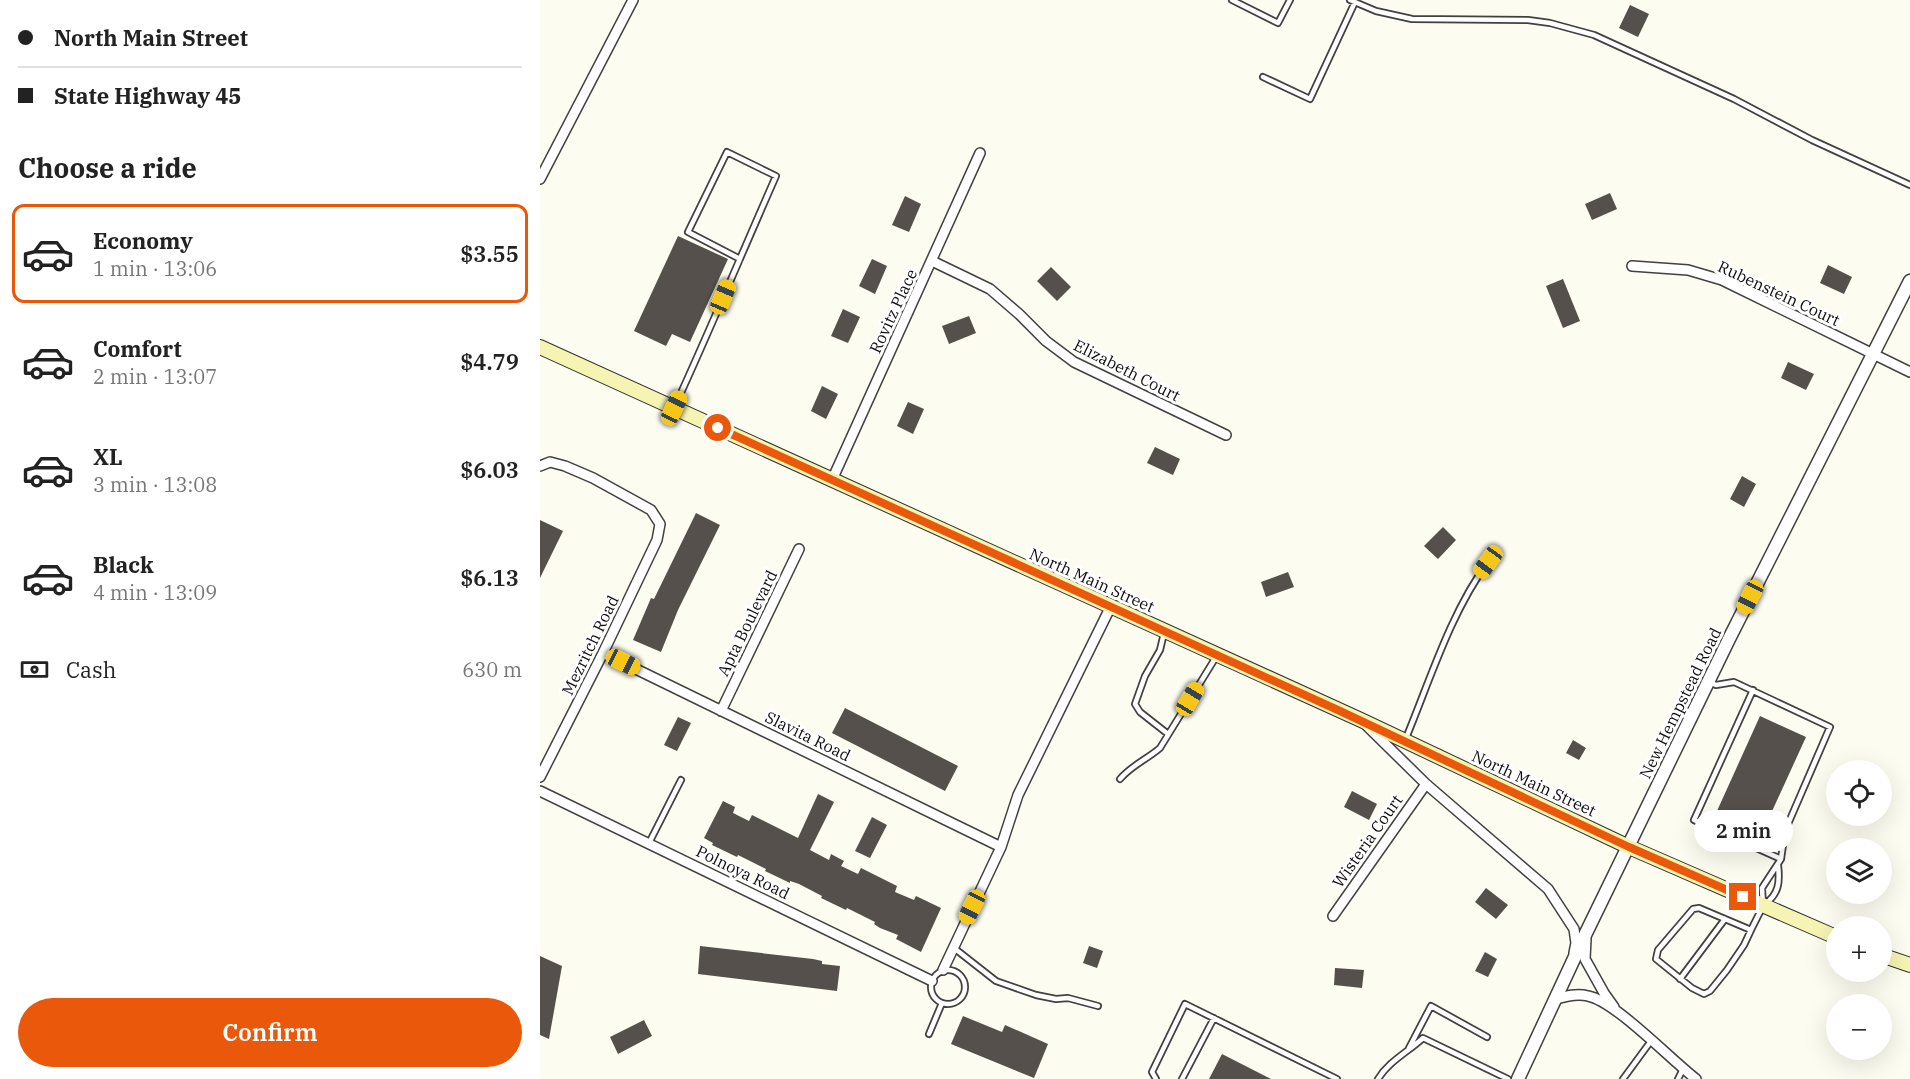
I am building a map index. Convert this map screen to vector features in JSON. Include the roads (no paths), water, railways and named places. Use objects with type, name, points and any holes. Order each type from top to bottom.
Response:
[{"type":"main road","name":"North Main Street","points":[[540,347],[1361,720],[1629,847],[1826,933]]},
{"type":"main road","points":[[1892,959],[1910,965]]},
{"type":"street","points":[[540,179],[633,0]]},
{"type":"street","name":"Rovitz Place","points":[[832,480],[980,153]]},
{"type":"street","name":"Elizabeth Court","points":[[932,261],[990,289],[1046,341],[1074,362],[1226,435]]},
{"type":"street","name":"Rubenstein Court","points":[[1632,266],[1688,270],[1722,280],[1910,372]]},
{"type":"street","name":"New Hempstead Road","points":[[1518,1079],[1586,933],[1729,639],[1910,281]]},
{"type":"street","name":"Mezritch Road","points":[[540,466],[550,462],[566,466],[593,478],[651,510],[660,524],[657,540],[540,777]]},
{"type":"street","name":"Apta Boulevard","points":[[721,711],[799,549]]},
{"type":"street","points":[[943,970],[1000,847],[1018,795],[1112,606]]},
{"type":"street","name":"Slavita Road","points":[[603,653],[1000,847]]},
{"type":"street","points":[[1361,720],[1426,784],[1548,889],[1574,929],[1576,943],[1573,963]]},
{"type":"street","name":"Wisteria Court","points":[[1333,916],[1426,784]]},
{"type":"street","name":"Polnoya Road","points":[[540,790],[932,981]]},
{"type":"street","points":[[1586,933],[1585,959],[1604,993],[1620,1014]]},
{"type":"street","points":[[1556,999],[1571,995],[1589,996],[1603,1002],[1696,1079]]},
{"type":"lane","points":[[1232,0],[1278,23],[1290,0]]},
{"type":"lane","points":[[1263,77],[1310,99],[1353,1],[1376,11],[1412,19],[1528,20],[1550,23],[1594,35],[1734,99],[1812,140],[1910,185]]},
{"type":"lane","points":[[674,408],[740,259],[776,176],[727,152],[688,232],[740,259]]},
{"type":"lane","points":[[1405,741],[1460,606],[1475,579],[1488,562]]},
{"type":"lane","points":[[1165,631],[1160,650],[1145,676],[1135,704],[1140,712],[1168,735]]},
{"type":"lane","points":[[1120,779],[1131,766],[1160,748],[1217,655]]},
{"type":"lane","points":[[1709,682],[1716,685],[1734,682],[1830,727],[1785,831],[1781,859],[1762,888],[1763,906]]},
{"type":"lane","points":[[1753,690],[1694,820],[1781,859]]},
{"type":"lane","points":[[649,843],[681,780]]},
{"type":"lane","points":[[1751,930],[1699,908],[1693,909],[1658,950],[1656,959],[1692,988],[1704,994],[1710,991],[1739,953],[1751,930],[1763,906],[1775,897],[1780,877],[1778,866]]},
{"type":"lane","points":[[1680,979],[1725,919]]},
{"type":"lane","points":[[953,948],[996,981],[1035,995],[1056,999],[1068,998],[1098,1006]]},
{"type":"lane","points":[[943,970],[955,971],[964,979],[965,991],[953,1004],[942,1003],[933,996],[932,981],[934,976],[943,970]]},
{"type":"lane","points":[[929,1034],[942,1003]]},
{"type":"lane","points":[[1156,1079],[1152,1072],[1185,1004],[1337,1079]]},
{"type":"lane","points":[[1407,1053],[1431,1006],[1487,1037]]},
{"type":"lane","points":[[1182,1079],[1214,1018]]},
{"type":"lane","points":[[1378,1079],[1384,1070],[1423,1038],[1508,1079]]},
{"type":"lane","points":[[1623,1079],[1651,1041]]},
{"type":"lane","points":[[1678,1079],[1683,1069]]}]
